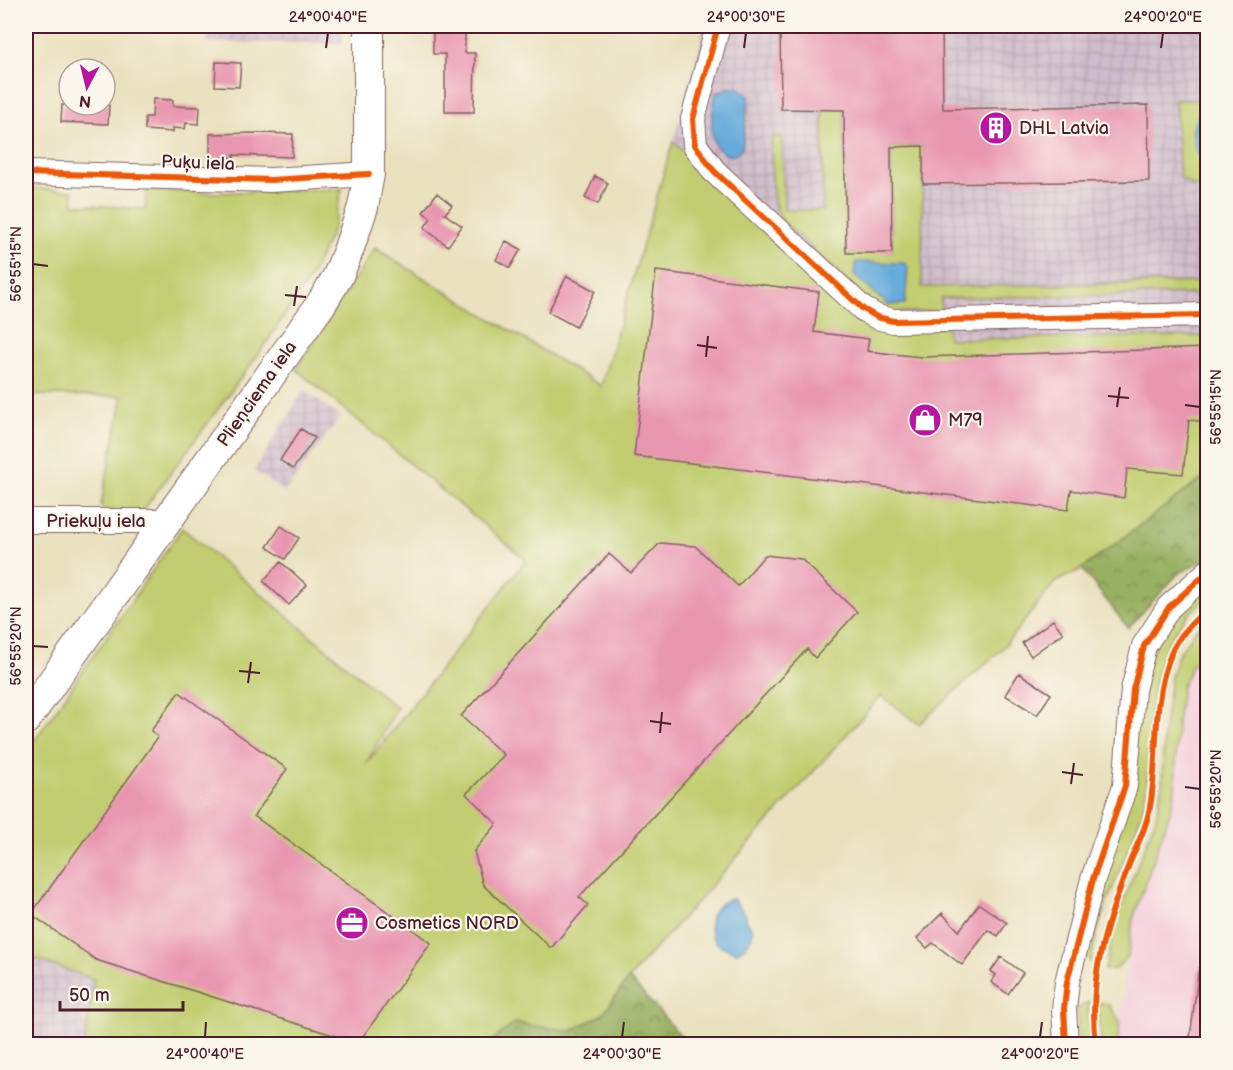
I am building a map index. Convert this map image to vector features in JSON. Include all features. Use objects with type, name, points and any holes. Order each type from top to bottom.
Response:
[{"type":"main road","name":"Plieņciema iela","points":[[26,719],[321,304],[338,276],[363,207],[369,174],[369,26]]},
{"type":"street","points":[[718,26],[693,119],[695,145],[714,171],[863,309],[877,317],[893,321],[1208,315]]},
{"type":"street","name":"Puķu iela","points":[[26,173],[271,180],[369,174]]},
{"type":"street","name":"Priekuļu iela","points":[[26,521],[167,521]]},
{"type":"street","points":[[1066,1044],[1064,1010],[1067,982],[1093,879],[1125,786],[1133,690],[1144,646],[1170,608],[1208,572]]},
{"type":"shaded area","points":[[208,26],[342,26],[342,43],[207,42]]},
{"type":"shaded area","points":[[705,26],[1207,26],[1207,336],[922,340],[874,332],[673,142]]},
{"type":"shaded area","points":[[304,390],[340,417],[285,492],[254,471]]},
{"type":"shaded area","points":[[1207,644],[1207,1044],[1117,1044],[1133,919],[1170,812],[1182,687],[1192,665]]},
{"type":"shaded area","points":[[26,956],[94,979],[85,1044],[26,1044]]},
{"type":"green space","points":[[1175,100],[1207,100],[1207,186],[1192,186],[1180,177]]},
{"type":"green space","points":[[844,109],[846,253],[892,252],[891,147],[923,146],[922,287],[1207,282],[1207,294],[941,298],[941,311],[887,313],[867,299],[782,221],[774,202],[771,140],[774,137],[782,137],[784,210],[823,210],[823,110]],"holes":[[[854,275],[905,303],[888,305]]]},
{"type":"green space","points":[[673,142],[874,332],[947,326],[948,339],[1207,336],[1207,475],[1082,569],[1055,582],[1003,648],[919,724],[881,696],[629,978],[603,1014],[571,1031],[516,1023],[488,1044],[85,1044],[94,979],[26,956],[26,753],[182,528],[397,708],[366,764],[526,560],[296,369],[375,248],[601,386]]},
{"type":"green space","points":[[26,188],[73,191],[74,204],[145,209],[147,190],[209,193],[342,189],[333,229],[311,276],[260,352],[142,512],[103,510],[101,505],[123,396],[26,395]]},
{"type":"green space","points":[[1207,475],[1207,558],[1178,574],[1128,628],[1082,569]]},
{"type":"green space","points":[[1207,583],[1207,598],[1180,625],[1162,658],[1150,713],[1148,773],[1144,804],[1100,924],[1091,962],[1082,954],[1143,676],[1161,631]]},
{"type":"green space","points":[[1207,619],[1207,644],[1192,665],[1182,687],[1177,723],[1175,792],[1170,812],[1133,919],[1128,956],[1116,969],[1105,970],[1115,923],[1156,818],[1162,785],[1164,729],[1171,677],[1178,655],[1194,632]]},
{"type":"green space","points":[[629,978],[688,1044],[488,1044],[515,1023],[571,1031],[603,1014]]},
{"type":"green space","points":[[1089,1002],[1091,1044],[1079,1044],[1077,1009]]},
{"type":"green space","points":[[1099,1002],[1109,1005],[1120,1022],[1117,1044],[1102,1044],[1098,1016]]},
{"type":"water","points":[[738,86],[749,97],[742,148],[732,156],[723,152],[713,139],[712,121],[716,93]]},
{"type":"water","points":[[1207,110],[1207,166],[1195,145],[1193,128],[1200,115]]},
{"type":"water","points":[[856,262],[904,263],[908,267],[905,304],[888,305],[854,275]]},
{"type":"water","points":[[733,899],[746,915],[746,920],[753,930],[748,943],[737,952],[719,945],[710,932],[714,910],[725,901]]},
{"type":"building","points":[[444,26],[465,26],[465,53],[475,53],[474,112],[445,112],[445,54],[433,54],[433,33],[444,33]]},
{"type":"building","name":"DHL Latvia","points":[[780,26],[942,26],[943,109],[1148,105],[1149,181],[923,184],[923,146],[891,147],[892,253],[846,253],[844,110],[781,109]]},
{"type":"building","points":[[216,62],[241,63],[239,87],[215,86]]},
{"type":"building","points":[[153,99],[173,100],[173,106],[200,107],[199,124],[186,123],[185,129],[173,128],[173,132],[145,130],[145,117],[152,117]]},
{"type":"building","points":[[61,117],[108,117],[108,124],[61,122]]},
{"type":"building","points":[[210,134],[293,134],[292,157],[234,155],[234,158],[210,158]]},
{"type":"building","points":[[595,176],[608,183],[598,204],[585,198]]},
{"type":"building","points":[[437,193],[452,205],[445,214],[462,226],[448,246],[424,228],[431,218],[423,212]]},
{"type":"building","points":[[506,241],[521,249],[510,268],[496,260]]},
{"type":"building","points":[[656,271],[819,292],[814,332],[869,339],[867,351],[921,357],[1208,348],[1208,422],[1189,420],[1183,474],[1127,469],[1124,498],[1071,490],[1068,510],[634,456]]},
{"type":"building","points":[[567,276],[595,291],[576,327],[548,312]]},
{"type":"building","points":[[301,429],[315,438],[293,469],[280,460]]},
{"type":"building","points":[[281,526],[299,538],[285,559],[267,547]]},
{"type":"building","points":[[660,543],[695,546],[738,586],[765,555],[801,559],[857,612],[815,658],[807,649],[579,897],[588,905],[551,948],[483,885],[474,851],[497,824],[466,794],[504,755],[461,716],[609,554],[631,573]]},
{"type":"building","points":[[281,562],[307,585],[289,605],[263,581]]},
{"type":"building","points":[[1053,620],[1063,633],[1031,656],[1022,643]]},
{"type":"building","points":[[1019,673],[1051,694],[1037,715],[1005,695]]},
{"type":"building","points":[[179,692],[287,769],[254,816],[431,943],[358,1043],[96,960],[31,914],[158,737],[151,731]]},
{"type":"building","points":[[979,904],[1007,923],[998,936],[988,930],[962,965],[933,943],[927,948],[917,938],[942,913],[959,931]]},
{"type":"building","points":[[1001,957],[1023,973],[1008,994],[991,982],[996,975],[991,971]]},
{"type":"building","points":[[1199,968],[1208,968],[1208,1041],[1190,1038]]},
{"type":"cycle path","points":[[718,26],[693,119],[695,145],[714,171],[863,309],[877,317],[893,321],[1208,315]]},
{"type":"cycle path","points":[[26,173],[271,180],[369,174]]},
{"type":"cycle path","points":[[1066,1044],[1064,1009],[1067,982],[1093,879],[1125,786],[1133,690],[1144,646],[1169,607],[1208,572]]},
{"type":"cycle path","points":[[1096,1044],[1094,997],[1100,954],[1112,911],[1149,812],[1160,692],[1164,673],[1171,654],[1182,635],[1208,608]]},
{"type":"place","name":"DHL Latvia","points":[[996,128]]},
{"type":"place","name":"M79","points":[[925,420]]},
{"type":"place","name":"Cosmetics NORD","points":[[352,923]]}]
